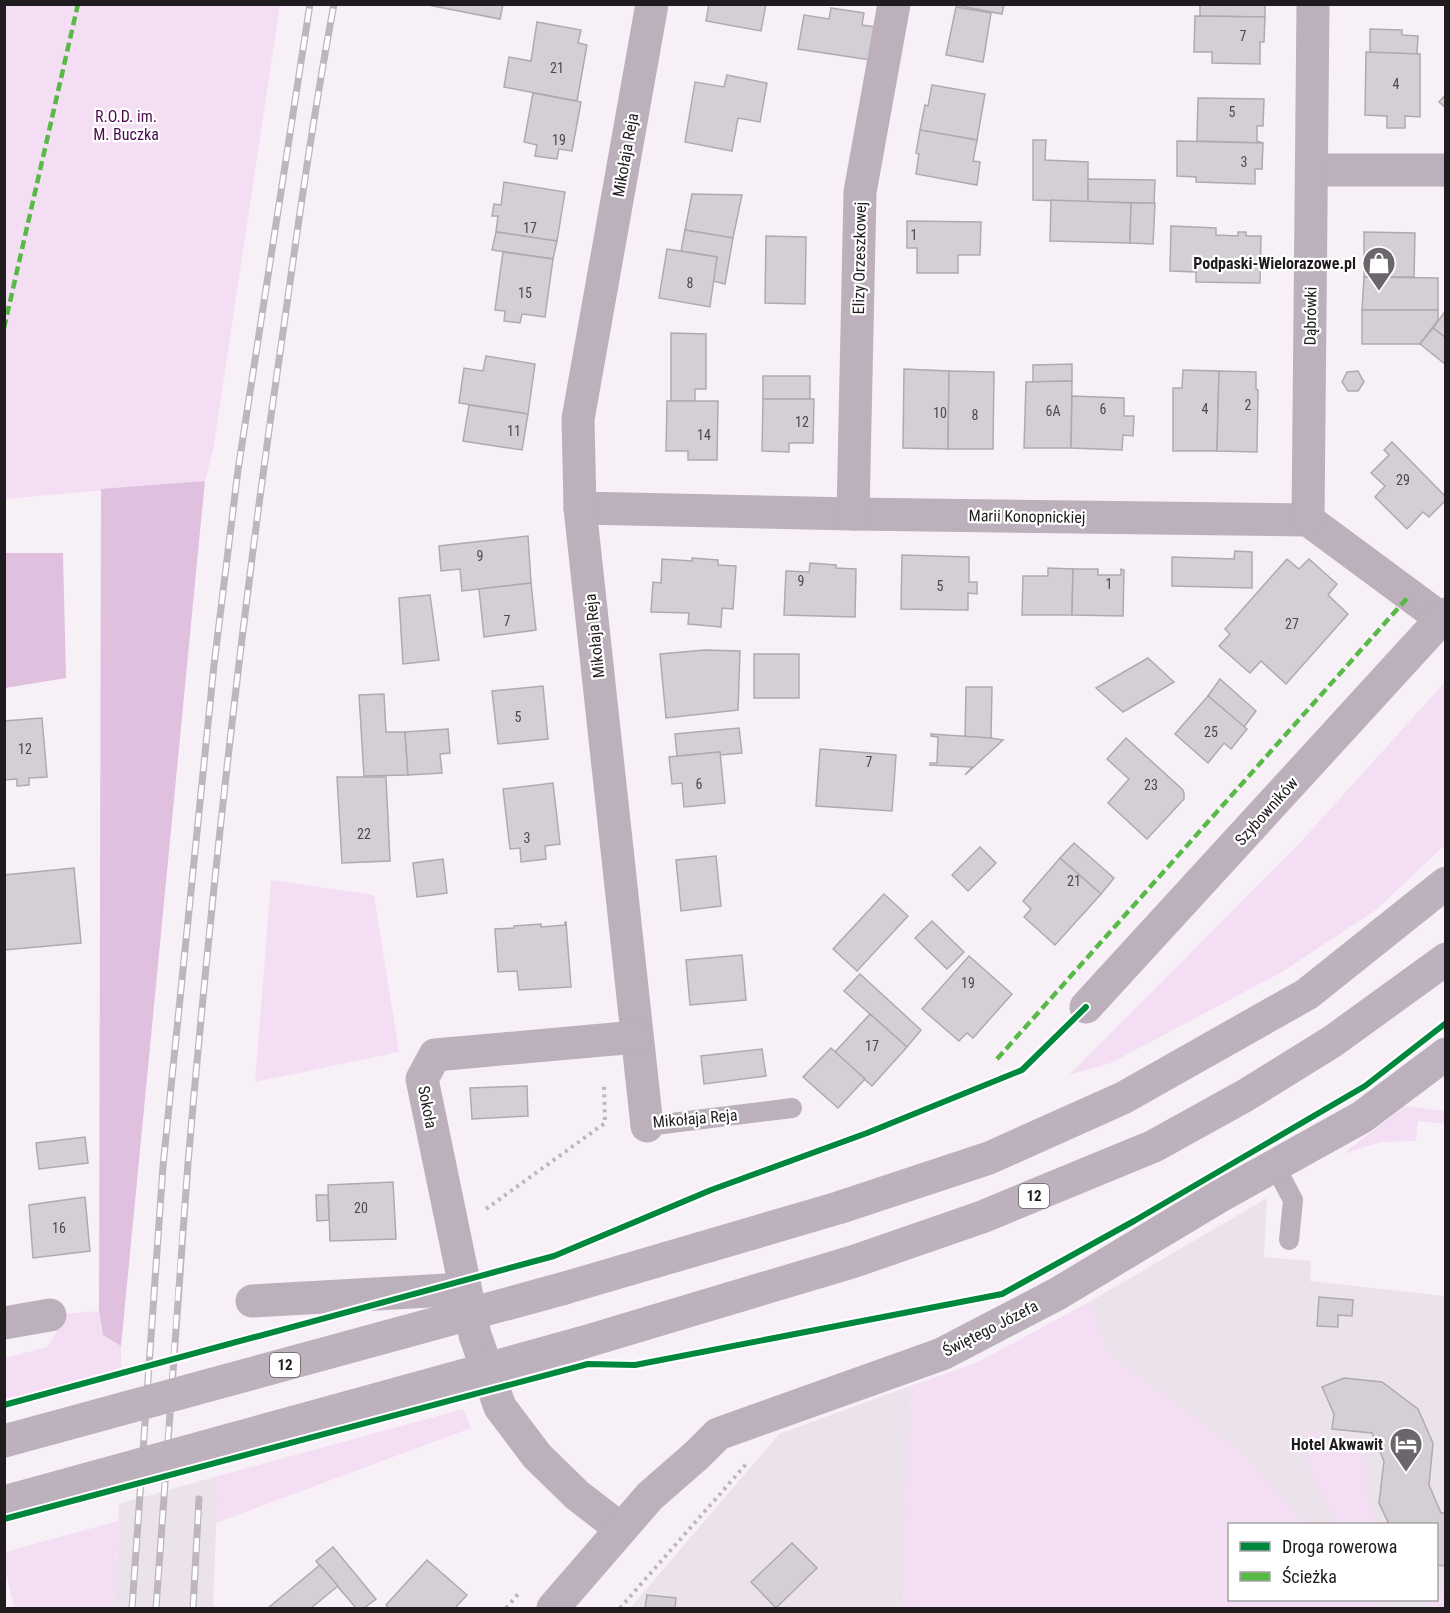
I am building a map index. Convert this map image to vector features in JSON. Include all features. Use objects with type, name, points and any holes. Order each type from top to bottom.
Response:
[{"type":"main road","name":"12","points":[[4,1441],[565,1288],[838,1208],[988,1158],[1123,1098],[1307,994],[1446,883]]},
{"type":"main road","name":"12","points":[[4,1502],[581,1343],[852,1262],[982,1217],[1154,1146],[1246,1095],[1333,1041],[1446,959]]},
{"type":"street","name":"Mikołaja Reja","points":[[647,1126],[580,507],[578,419],[652,4]]},
{"type":"street","name":"Elizy Orzeszkowej","points":[[853,514],[860,192],[894,4]]},
{"type":"street","name":"Dąbrówki","points":[[1308,520],[1313,4]]},
{"type":"street","points":[[1312,170],[1446,171]]},
{"type":"street","name":"Marii Konopnickiej","points":[[580,507],[853,514],[1308,520]]},
{"type":"street","points":[[1308,520],[1444,616]]},
{"type":"street","name":"Szybowników","points":[[1086,1007],[1444,616]]},
{"type":"street","name":"Sokoła","points":[[621,1529],[577,1495],[537,1456],[500,1407],[475,1335],[422,1079],[435,1055],[636,1037]]},
{"type":"street","name":"Świętego Józefa","points":[[553,1608],[650,1496],[718,1434],[942,1354],[1057,1293],[1220,1196],[1362,1117],[1446,1054]]},
{"type":"street","points":[[252,1301],[465,1289]]},
{"type":"street","points":[[4,1323],[50,1315]]},
{"type":"lane","name":"Mikołaja Reja","points":[[647,1126],[792,1108]]},
{"type":"lane","points":[[1275,1166],[1293,1200],[1289,1240]]},
{"type":"path","points":[[581,1244],[711,1190],[867,1133],[1022,1070],[1086,1007]]},
{"type":"path","points":[[646,1363],[968,1301]]},
{"type":"path","points":[[620,1608],[751,1459]]},
{"type":"shaded area","points":[[205,481],[121,1346],[103,1335],[99,1311],[101,489]]},
{"type":"shaded area","points":[[5,553],[63,553],[66,678],[5,688]]},
{"type":"shaded area","points":[[1267,1198],[1264,1257],[1311,1261],[1310,1281],[1445,1296],[1445,1608],[1380,1608],[1373,1601],[1438,1601],[1438,1523],[1304,1523],[1239,1451],[1107,1353],[1089,1302]]},
{"type":"shaded area","points":[[910,1386],[903,1608],[630,1608],[779,1434]]},
{"type":"shaded area","points":[[218,1476],[213,1608],[114,1608],[119,1504]]},
{"type":"green space","name":"R.O.D. im. M. Buczka","points":[[5,5],[280,5],[213,451],[205,481],[5,499]]},
{"type":"green space","points":[[1445,682],[1445,845],[1377,909],[1282,972],[1111,1063],[1069,1075],[1297,846]]},
{"type":"green space","points":[[271,880],[374,895],[399,1052],[255,1082]]},
{"type":"green space","points":[[1405,1106],[1445,1111],[1445,1124],[1418,1121],[1416,1141],[1381,1142],[1343,1154]]},
{"type":"green space","points":[[1089,1302],[1107,1353],[1239,1451],[1304,1523],[1228,1523],[1228,1601],[1373,1601],[1380,1608],[903,1608],[910,1386],[976,1363]]},
{"type":"green space","points":[[99,1311],[103,1335],[121,1346],[121,1374],[5,1405],[5,1358],[47,1347],[56,1333],[50,1315]]},
{"type":"green space","points":[[463,1409],[471,1428],[216,1523],[218,1476]]},
{"type":"green space","points":[[1317,1433],[1330,1443],[1363,1454],[1366,1492],[1376,1523],[1339,1523],[1333,1517],[1310,1471],[1304,1435]]},
{"type":"green space","points":[[118,1521],[114,1608],[14,1608],[5,1568],[5,1552]]},
{"type":"green space","points":[[1438,1584],[1445,1587],[1445,1608],[1433,1608],[1423,1601],[1438,1601]]},
{"type":"building","points":[[423,4],[503,4],[500,19]]},
{"type":"building","points":[[709,4],[766,4],[761,31],[706,21]]},
{"type":"building","points":[[950,4],[1004,4],[1002,14]]},
{"type":"building","points":[[1200,4],[1265,4],[1265,17],[1200,16]]},
{"type":"building","points":[[956,7],[991,13],[983,62],[946,55]]},
{"type":"building","points":[[831,8],[864,13],[862,25],[883,28],[877,61],[798,49],[804,15],[829,19]]},
{"type":"building","points":[[1195,16],[1265,17],[1264,42],[1260,42],[1260,64],[1212,63],[1212,52],[1194,52]]},
{"type":"building","points":[[537,22],[581,30],[578,43],[587,45],[577,101],[504,87],[509,57],[531,61]]},
{"type":"building","points":[[1370,29],[1402,30],[1402,35],[1418,36],[1417,54],[1370,53]]},
{"type":"building","points":[[1366,52],[1420,54],[1420,117],[1405,116],[1405,128],[1387,128],[1387,116],[1365,115]]},
{"type":"building","points":[[727,75],[767,83],[760,122],[738,118],[732,151],[685,142],[695,82],[724,87]]},
{"type":"building","points":[[932,85],[985,94],[977,140],[920,130]]},
{"type":"building","points":[[533,93],[581,102],[572,151],[559,149],[557,159],[535,156],[537,145],[524,142]]},
{"type":"building","points":[[1446,94],[1446,108],[1439,102]]},
{"type":"building","points":[[1198,98],[1264,99],[1263,126],[1257,126],[1257,141],[1263,143],[1197,141]]},
{"type":"building","points":[[920,130],[977,140],[973,161],[980,162],[977,185],[916,174],[919,154],[916,153]]},
{"type":"building","points":[[1033,140],[1046,140],[1045,160],[1088,162],[1088,202],[1033,200]]},
{"type":"building","points":[[1177,141],[1263,143],[1262,169],[1255,169],[1255,184],[1196,182],[1196,177],[1177,176]]},
{"type":"building","points":[[1088,179],[1155,180],[1154,203],[1088,202]]},
{"type":"building","points":[[504,182],[565,192],[557,241],[496,232],[498,216],[492,216],[494,204],[501,205]]},
{"type":"building","points":[[692,194],[742,195],[733,238],[685,230]]},
{"type":"building","points":[[1051,200],[1131,203],[1130,243],[1050,241]]},
{"type":"building","points":[[1131,203],[1155,203],[1153,244],[1130,243]]},
{"type":"building","points":[[907,221],[981,222],[980,255],[958,255],[958,273],[917,273],[917,248],[907,248]]},
{"type":"building","points":[[1171,226],[1216,228],[1216,235],[1238,236],[1238,232],[1246,232],[1246,236],[1261,236],[1260,283],[1196,282],[1196,272],[1170,271]]},
{"type":"building","points":[[685,230],[733,238],[725,284],[713,281],[717,257],[681,251]]},
{"type":"building","points":[[496,232],[557,241],[553,259],[492,250]]},
{"type":"building","points":[[1364,232],[1415,233],[1414,277],[1364,277]]},
{"type":"building","points":[[766,236],[806,237],[805,304],[765,303]]},
{"type":"building","points":[[667,249],[717,257],[710,307],[659,298]]},
{"type":"building","points":[[503,252],[553,259],[545,317],[522,314],[520,323],[504,321],[505,311],[495,310]]},
{"type":"building","points":[[1364,277],[1438,278],[1438,310],[1362,310]]},
{"type":"building","points":[[1362,310],[1438,310],[1438,320],[1420,344],[1362,344]]},
{"type":"building","points":[[1446,310],[1446,338],[1433,328]]},
{"type":"building","points":[[1433,328],[1446,338],[1445,364],[1420,344]]},
{"type":"building","points":[[671,333],[706,334],[706,389],[695,389],[695,401],[671,401]]},
{"type":"building","points":[[486,356],[535,364],[528,414],[459,403],[464,368],[483,371]]},
{"type":"building","points":[[1072,364],[1072,381],[1033,382],[1033,365]]},
{"type":"building","points":[[904,369],[949,371],[948,449],[903,448]]},
{"type":"building","points":[[1183,370],[1219,371],[1217,451],[1173,451],[1173,388],[1182,388]]},
{"type":"building","points":[[949,371],[994,372],[993,449],[948,449]]},
{"type":"building","points":[[1219,371],[1256,372],[1257,452],[1217,451]]},
{"type":"building","points":[[1358,371],[1364,382],[1358,391],[1348,391],[1342,382],[1347,372]]},
{"type":"building","points":[[763,376],[810,376],[810,399],[763,399]]},
{"type":"building","points":[[1072,381],[1071,448],[1024,448],[1026,382]]},
{"type":"building","points":[[1072,396],[1124,398],[1124,416],[1134,416],[1133,436],[1123,435],[1122,450],[1071,448]]},
{"type":"building","points":[[763,399],[814,399],[813,443],[789,443],[789,452],[762,451]]},
{"type":"building","points":[[667,401],[718,401],[717,460],[688,460],[688,451],[666,451]]},
{"type":"building","points":[[469,405],[528,414],[522,450],[463,441]]},
{"type":"building","points":[[1392,442],[1446,497],[1446,500],[1429,517],[1423,512],[1407,529],[1375,497],[1385,486],[1371,473],[1389,455],[1384,450]]},
{"type":"building","points":[[528,536],[531,583],[462,591],[460,569],[441,571],[439,546]]},
{"type":"building","points":[[1235,551],[1252,552],[1252,588],[1172,586],[1172,557],[1234,559]]},
{"type":"building","points":[[902,555],[969,557],[969,582],[977,582],[977,594],[968,593],[968,610],[901,609]]},
{"type":"building","points":[[692,558],[718,560],[718,565],[736,566],[733,609],[722,608],[721,627],[688,624],[689,613],[651,612],[653,582],[661,583],[662,559],[692,561]]},
{"type":"building","points":[[1287,559],[1299,569],[1309,559],[1337,584],[1328,595],[1348,614],[1286,684],[1261,661],[1250,673],[1219,646],[1230,634],[1225,629]]},
{"type":"building","points":[[810,563],[856,569],[855,617],[784,615],[786,571],[809,572]]},
{"type":"building","points":[[1048,568],[1073,569],[1072,615],[1022,615],[1023,576],[1048,576]]},
{"type":"building","points":[[1073,569],[1098,569],[1098,575],[1121,575],[1121,569],[1124,570],[1123,616],[1072,615]]},
{"type":"building","points":[[531,583],[536,630],[484,637],[479,589]]},
{"type":"building","points":[[430,595],[439,660],[403,664],[399,598]]},
{"type":"building","points":[[705,650],[740,651],[738,710],[666,718],[660,654]]},
{"type":"building","points":[[754,654],[799,654],[799,698],[754,698]]},
{"type":"building","points":[[1148,658],[1174,682],[1123,712],[1096,688]]},
{"type":"building","points":[[1220,679],[1256,711],[1244,727],[1208,696]]},
{"type":"building","points":[[543,686],[548,739],[498,744],[492,691]]},
{"type":"building","points":[[966,687],[992,687],[991,738],[965,738]]},
{"type":"building","points":[[384,694],[386,732],[405,732],[408,775],[364,776],[359,695]]},
{"type":"building","points":[[1208,696],[1247,729],[1231,749],[1224,743],[1208,763],[1175,734]]},
{"type":"building","points":[[42,718],[47,777],[29,778],[29,785],[17,786],[17,779],[4,780],[4,721]]},
{"type":"building","points":[[739,728],[742,753],[720,755],[720,752],[677,756],[675,734]]},
{"type":"building","points":[[448,729],[450,753],[440,754],[442,773],[408,775],[405,732]]},
{"type":"building","points":[[931,734],[1003,740],[965,775],[972,767],[930,765],[930,763],[937,763],[938,737],[931,736]]},
{"type":"building","points":[[1126,738],[1184,793],[1184,799],[1147,839],[1108,803],[1129,779],[1107,759]]},
{"type":"building","points":[[820,749],[896,755],[892,811],[816,806]]},
{"type":"building","points":[[720,752],[725,803],[684,807],[682,783],[672,784],[669,757]]},
{"type":"building","points":[[337,777],[386,777],[390,861],[342,863]]},
{"type":"building","points":[[553,783],[560,844],[545,846],[546,859],[521,862],[520,848],[510,849],[503,789]]},
{"type":"building","points":[[1074,843],[1114,878],[1101,894],[1060,858]]},
{"type":"building","points":[[980,847],[996,863],[968,891],[952,875]]},
{"type":"building","points":[[716,856],[721,906],[681,911],[676,860]]},
{"type":"building","points":[[1060,858],[1101,894],[1055,945],[1024,917],[1031,909],[1023,901]]},
{"type":"building","points":[[443,859],[447,893],[417,897],[413,863]]},
{"type":"building","points":[[74,868],[81,943],[4,950],[4,875]]},
{"type":"building","points":[[884,894],[908,916],[857,971],[833,949]]},
{"type":"building","points":[[932,921],[964,952],[947,969],[915,938]]},
{"type":"building","points":[[565,922],[571,987],[519,990],[517,971],[498,972],[495,929],[541,924],[541,927],[565,925]]},
{"type":"building","points":[[742,955],[746,1000],[690,1005],[686,960]]},
{"type":"building","points":[[969,956],[1012,994],[973,1038],[967,1033],[959,1041],[922,1009]]},
{"type":"building","points":[[860,974],[921,1030],[907,1047],[844,991]]},
{"type":"building","points":[[870,1014],[907,1047],[872,1086],[835,1052]]},
{"type":"building","points":[[831,1048],[865,1079],[838,1108],[803,1077]]},
{"type":"building","points":[[762,1049],[766,1076],[704,1084],[701,1056]]},
{"type":"building","points":[[527,1086],[528,1116],[472,1119],[470,1088]]},
{"type":"building","points":[[85,1137],[88,1163],[39,1169],[36,1143]]},
{"type":"building","points":[[393,1182],[396,1239],[330,1241],[328,1185]]},
{"type":"building","points":[[316,1195],[328,1195],[329,1220],[317,1221]]},
{"type":"building","points":[[85,1197],[90,1251],[33,1258],[29,1205]]},
{"type":"building","points":[[1319,1297],[1353,1300],[1352,1316],[1338,1315],[1338,1327],[1317,1326]]},
{"type":"building","name":"Hotel Akwawit","points":[[1344,1378],[1382,1382],[1418,1409],[1433,1443],[1429,1485],[1441,1513],[1446,1513],[1446,1566],[1438,1565],[1438,1523],[1389,1523],[1379,1503],[1384,1461],[1372,1433],[1332,1429],[1334,1414],[1322,1387]]},
{"type":"building","points":[[792,1543],[817,1568],[776,1608],[751,1582]]},
{"type":"building","points":[[333,1547],[376,1599],[364,1608],[356,1608],[316,1561]]},
{"type":"building","points":[[427,1560],[467,1595],[455,1608],[389,1608],[386,1605]]},
{"type":"building","points":[[320,1565],[338,1586],[311,1608],[268,1608]]},
{"type":"building","points":[[647,1595],[676,1598],[675,1608],[645,1608]]},
{"type":"railway","points":[[132,1608],[163,1166],[214,665],[238,470],[310,4]]},
{"type":"railway","points":[[156,1608],[188,1163],[207,953],[230,744],[269,430],[307,164],[334,4]]},
{"type":"railway","points":[[193,1608],[199,1499]]},
{"type":"marked path","points":[[4,328],[78,4]]},
{"type":"marked path","points":[[997,1059],[1409,596]]},
{"type":"cycle path","points":[[4,1405],[554,1256],[711,1190],[867,1133],[1022,1070],[1086,1007]]},
{"type":"cycle path","points":[[4,1519],[588,1364],[635,1365],[1002,1294],[1134,1221],[1365,1086],[1446,1023]]},
{"type":"place","name":"Podpaski-Wielorazowe.pl","points":[[1379,292]]},
{"type":"place","name":"Hotel Akwawit","points":[[1406,1473]]}]
